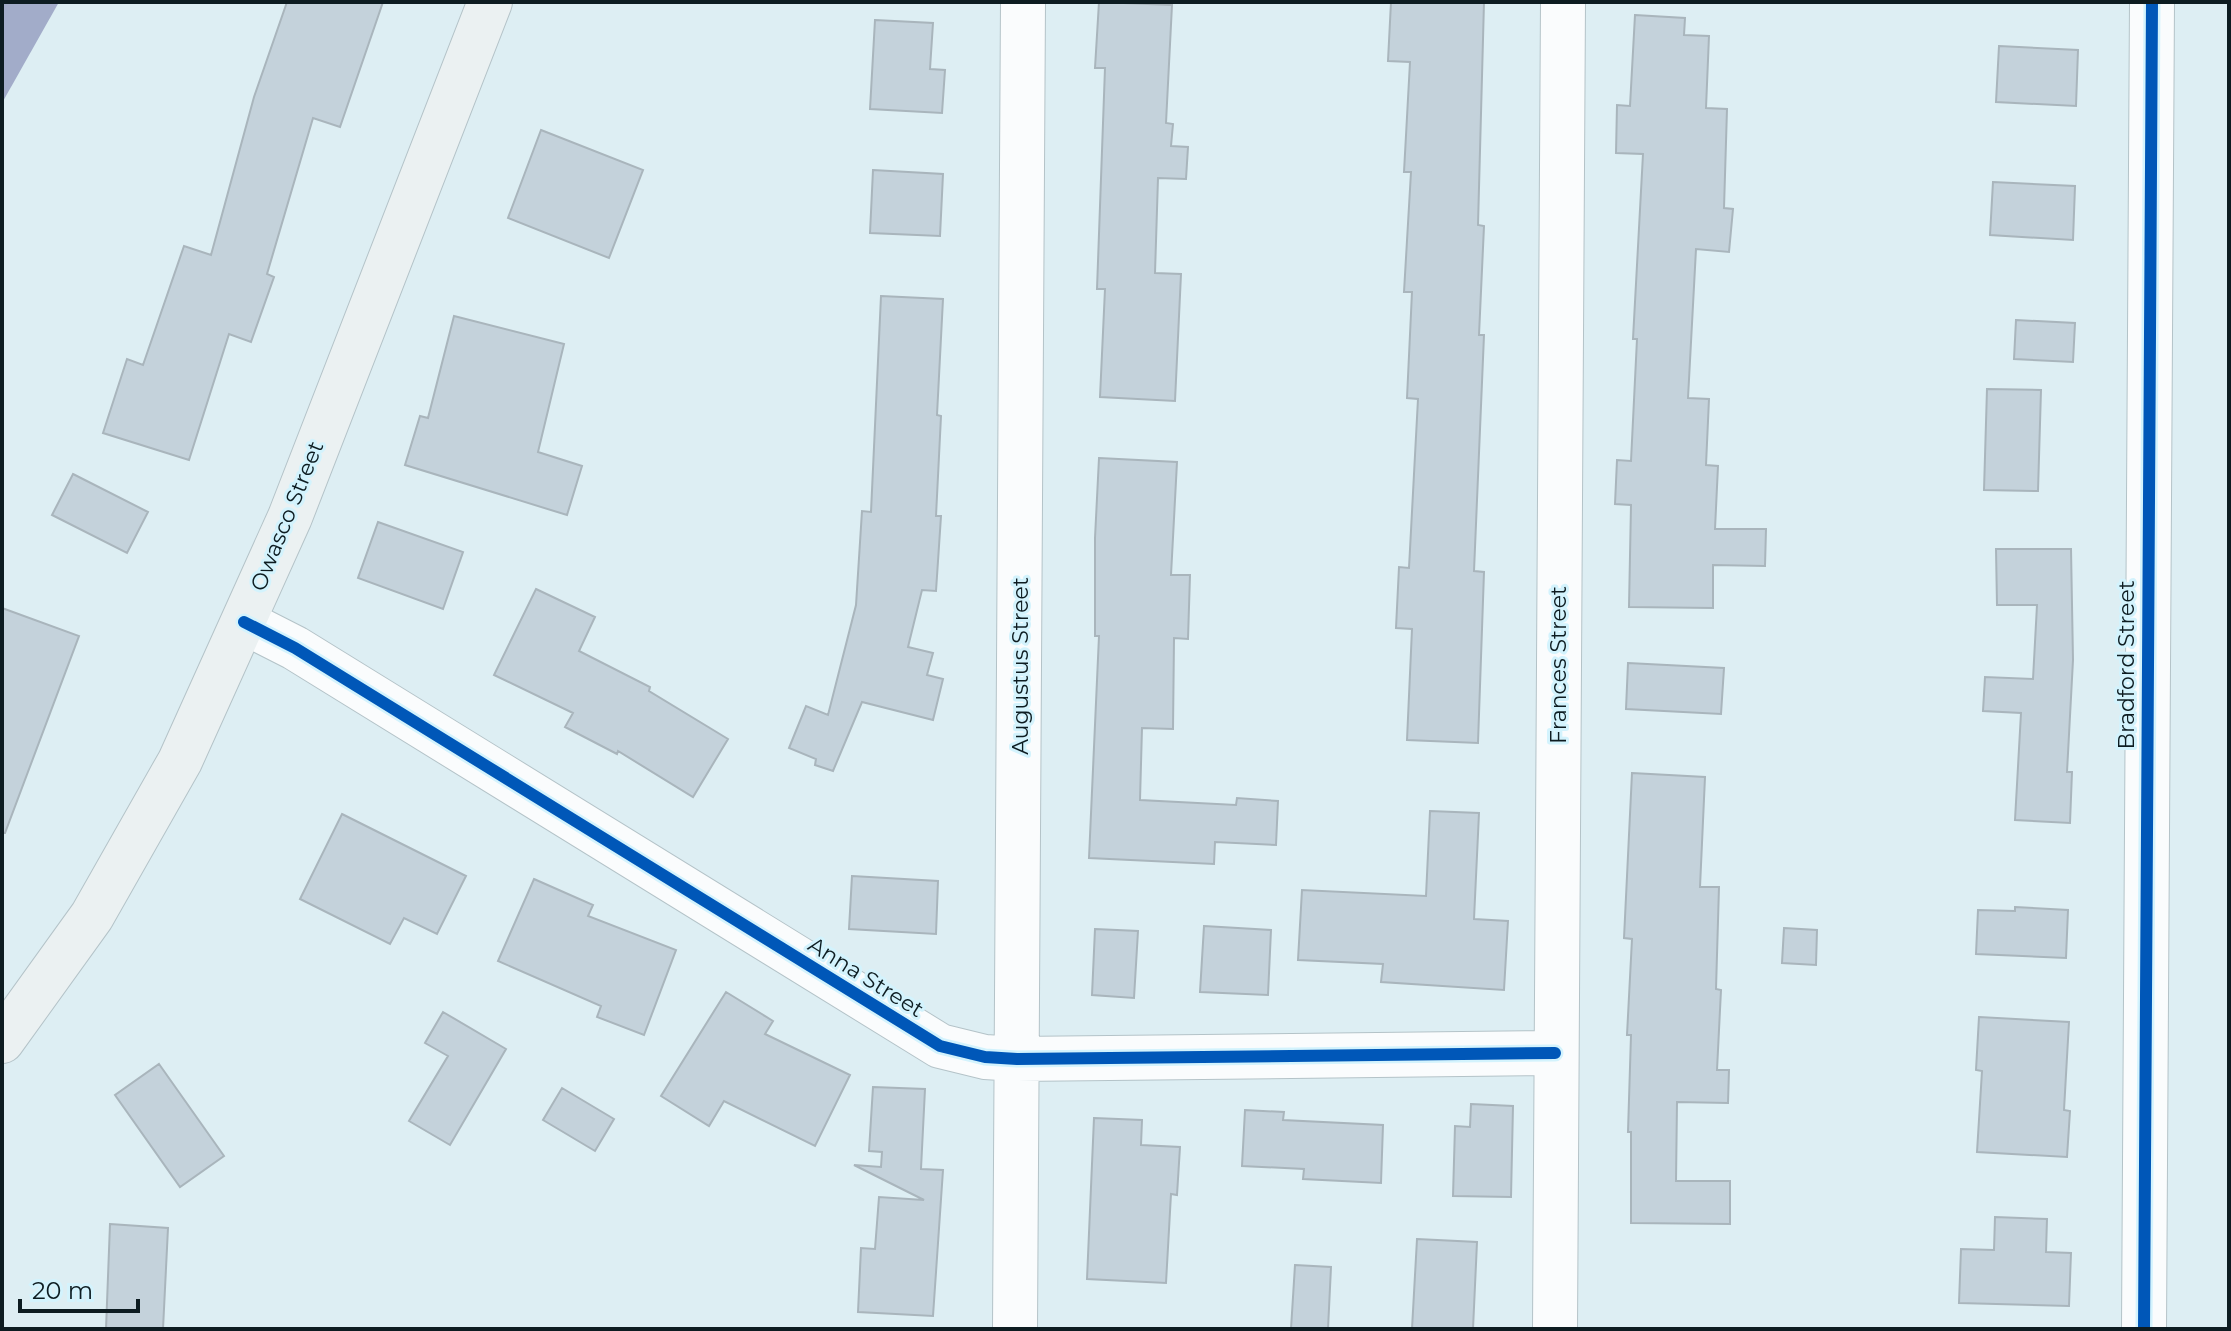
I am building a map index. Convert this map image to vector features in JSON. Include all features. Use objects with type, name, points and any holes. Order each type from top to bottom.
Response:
[{"type":"main road","name":"Owasco Street","points":[[2,1041],[92,916],[137,842],[180,761],[290,517],[490,2]]},
{"type":"street","name":"Augustus Street","points":[[1015,1329],[1023,2]]},
{"type":"street","name":"Frances Street","points":[[1555,1329],[1563,2]]},
{"type":"street","name":"Bradford Street","points":[[2144,1329],[2152,2]]},
{"type":"street","name":"Anna Street","points":[[244,622],[308,656],[940,1046],[985,1057],[1017,1059],[1555,1053]]},
{"type":"water","points":[[2,2],[59,2],[2,103]]},
{"type":"building","points":[[287,2],[383,2],[340,127],[313,118],[267,274],[274,277],[251,342],[229,334],[189,460],[103,433],[127,359],[143,365],[184,246],[211,255],[254,97]]},
{"type":"building","points":[[1099,2],[1172,5],[1166,123],[1173,124],[1171,146],[1188,147],[1186,179],[1158,178],[1155,273],[1181,274],[1175,401],[1100,397],[1105,289],[1097,289],[1105,68],[1095,68]]},
{"type":"building","points":[[1391,2],[1484,2],[1478,225],[1484,226],[1479,335],[1484,335],[1474,571],[1484,572],[1478,743],[1407,740],[1412,629],[1396,628],[1399,567],[1409,568],[1418,399],[1407,398],[1412,292],[1404,292],[1411,172],[1404,172],[1410,62],[1388,61]]},
{"type":"building","points":[[1635,15],[1685,18],[1684,35],[1709,36],[1706,108],[1727,109],[1724,208],[1733,209],[1729,252],[1696,249],[1688,398],[1709,399],[1706,465],[1718,466],[1715,529],[1766,529],[1765,566],[1713,565],[1713,608],[1629,607],[1631,505],[1615,504],[1617,460],[1631,461],[1637,339],[1633,339],[1643,154],[1616,153],[1617,105],[1630,106]]},
{"type":"building","points":[[875,20],[933,23],[930,69],[945,70],[942,113],[870,109]]},
{"type":"building","points":[[1999,46],[2078,50],[2076,106],[1996,102]]},
{"type":"building","points":[[541,130],[643,170],[609,258],[508,218]]},
{"type":"building","points":[[873,170],[943,174],[940,236],[870,233]]},
{"type":"building","points":[[1993,182],[2075,186],[2073,240],[1990,235]]},
{"type":"building","points":[[881,296],[943,299],[937,415],[941,416],[936,516],[941,516],[936,591],[922,590],[908,647],[933,653],[927,675],[943,679],[933,720],[862,702],[833,771],[815,765],[816,759],[789,748],[806,706],[828,715],[856,605],[862,511],[871,512]]},
{"type":"building","points":[[454,316],[564,344],[538,452],[582,466],[567,515],[405,465],[420,416],[428,418]]},
{"type":"building","points":[[2016,320],[2075,323],[2073,362],[2014,359]]},
{"type":"building","points":[[1987,389],[2041,390],[2038,491],[1984,490]]},
{"type":"building","points":[[1099,458],[1177,462],[1171,575],[1190,575],[1188,639],[1174,638],[1173,729],[1142,728],[1140,800],[1236,805],[1237,798],[1278,801],[1276,845],[1215,842],[1214,864],[1089,858],[1099,636],[1095,636],[1095,538]]},
{"type":"building","points":[[73,474],[148,512],[127,553],[52,515]]},
{"type":"building","points":[[378,522],[463,552],[443,609],[358,578]]},
{"type":"building","points":[[1996,549],[2071,549],[2073,660],[2067,772],[2072,772],[2070,823],[2015,820],[2021,713],[1983,711],[1985,677],[2033,679],[2037,605],[1997,605]]},
{"type":"building","points":[[536,589],[595,617],[579,651],[650,687],[649,691],[728,739],[693,797],[618,751],[617,754],[565,727],[573,713],[494,675]]},
{"type":"building","points":[[2,608],[79,636],[5,833],[2,833]]},
{"type":"building","points":[[1628,663],[1724,668],[1721,714],[1626,709]]},
{"type":"building","points":[[1632,773],[1705,777],[1700,887],[1719,887],[1716,989],[1721,990],[1717,1070],[1729,1070],[1728,1103],[1677,1102],[1676,1181],[1730,1181],[1730,1224],[1631,1223],[1631,1132],[1628,1132],[1631,1035],[1627,1035],[1632,939],[1624,938]]},
{"type":"building","points":[[1430,811],[1479,813],[1474,919],[1508,921],[1504,990],[1381,982],[1383,964],[1298,960],[1302,890],[1426,896]]},
{"type":"building","points":[[342,814],[466,876],[437,934],[404,918],[390,944],[300,899]]},
{"type":"building","points":[[852,876],[938,881],[936,934],[849,929]]},
{"type":"building","points":[[534,879],[593,905],[588,916],[676,950],[644,1035],[597,1017],[601,1006],[498,961]]},
{"type":"building","points":[[2015,907],[2068,910],[2066,958],[1976,954],[1978,910],[2015,911]]},
{"type":"building","points":[[1204,926],[1271,930],[1268,995],[1200,992]]},
{"type":"building","points":[[1784,928],[1817,930],[1816,965],[1782,963]]},
{"type":"building","points":[[1095,929],[1138,931],[1134,998],[1092,995]]},
{"type":"building","points":[[726,992],[773,1021],[765,1034],[850,1075],[815,1146],[724,1101],[709,1126],[661,1096]]},
{"type":"building","points":[[443,1012],[506,1049],[450,1145],[409,1121],[448,1056],[425,1043]]},
{"type":"building","points":[[1979,1017],[2069,1022],[2064,1110],[2070,1111],[2067,1157],[1977,1152],[1982,1071],[1976,1070]]},
{"type":"building","points":[[159,1064],[224,1156],[180,1187],[115,1095]]},
{"type":"building","points":[[873,1087],[925,1089],[921,1169],[943,1170],[933,1316],[858,1312],[861,1248],[875,1249],[879,1197],[924,1200],[854,1165],[881,1167],[882,1152],[869,1151]]},
{"type":"building","points":[[562,1088],[614,1119],[595,1151],[543,1120]]},
{"type":"building","points":[[1471,1104],[1513,1106],[1511,1197],[1453,1196],[1455,1126],[1470,1127]]},
{"type":"building","points":[[1245,1110],[1284,1112],[1283,1120],[1383,1125],[1381,1183],[1303,1179],[1304,1169],[1242,1166]]},
{"type":"building","points":[[1094,1118],[1142,1120],[1141,1145],[1180,1147],[1177,1195],[1171,1194],[1166,1283],[1087,1279]]},
{"type":"building","points":[[1995,1217],[2047,1219],[2046,1252],[2071,1253],[2069,1306],[1959,1303],[1961,1249],[1994,1250]]},
{"type":"building","points":[[110,1224],[168,1228],[163,1329],[106,1329]]},
{"type":"building","points":[[1417,1239],[1477,1242],[1473,1329],[1412,1329]]},
{"type":"building","points":[[1295,1265],[1331,1267],[1328,1329],[1291,1329]]},
{"type":"cycle path","points":[[2144,1329],[2152,2]]},
{"type":"cycle path","points":[[244,622],[295,648],[940,1046],[985,1057],[1017,1059],[1555,1053]]}]
